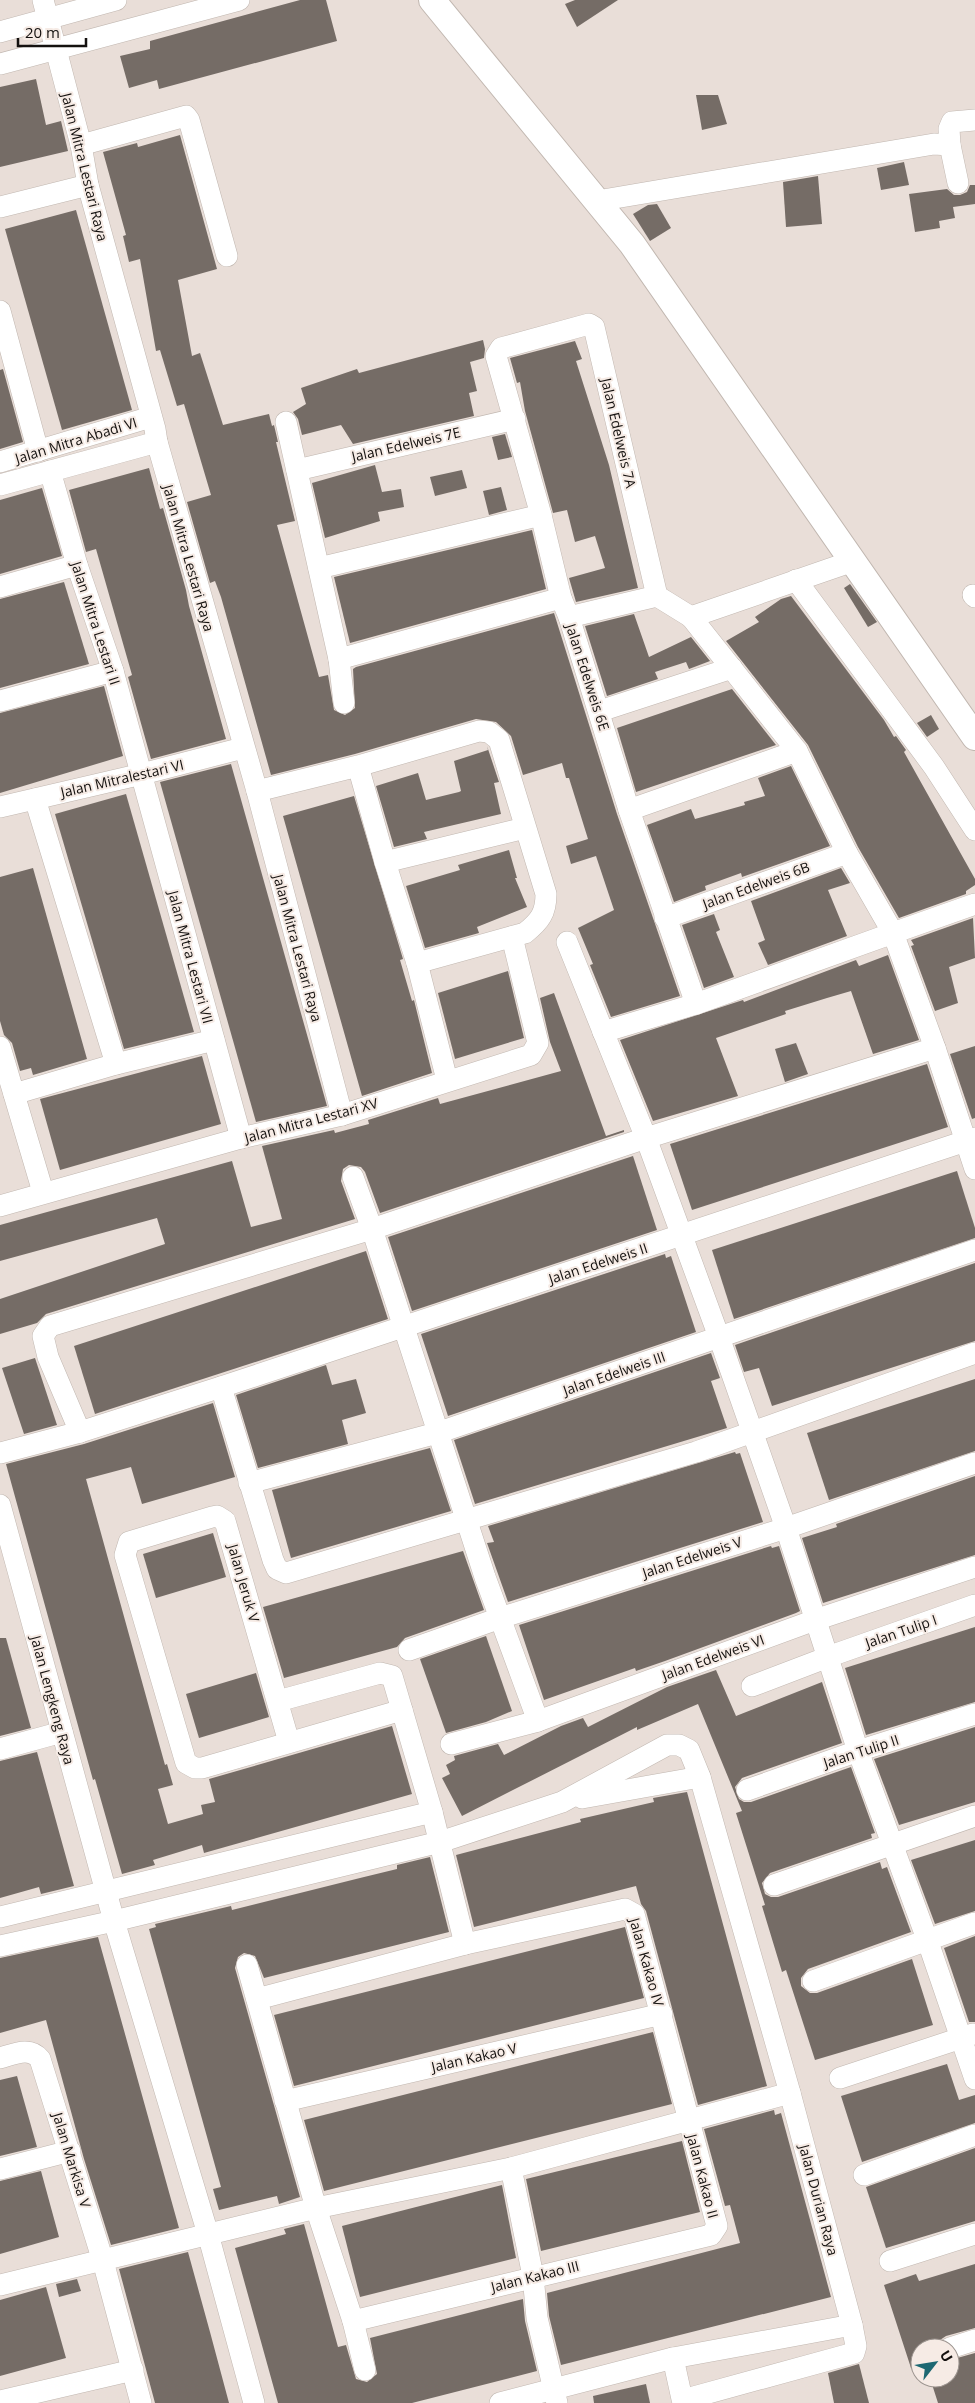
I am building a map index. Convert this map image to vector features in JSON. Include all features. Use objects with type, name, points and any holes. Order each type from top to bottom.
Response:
[{"type":"street","points":[[0,32],[45,9],[116,0]]},
{"type":"street","points":[[0,64],[239,0]]},
{"type":"street","points":[[432,0],[632,244],[975,737]]},
{"type":"street","name":"Jalan Mitra Lestari Raya","points":[[45,9],[54,49],[81,145],[88,185],[151,417],[156,442],[257,791],[342,1115]]},
{"type":"street","points":[[81,145],[186,116],[190,120],[227,256]]},
{"type":"street","points":[[958,183],[949,129],[952,122],[975,120]]},
{"type":"street","points":[[597,201],[925,146],[950,144]]},
{"type":"street","points":[[0,207],[88,185]]},
{"type":"street","points":[[0,311],[38,451]]},
{"type":"street","name":"Jalan Edelweis 7A","points":[[501,348],[589,324],[594,327],[657,596]]},
{"type":"street","name":"Jalan Edelweis 6E","points":[[501,348],[496,356],[516,419],[565,608],[600,711],[629,810],[696,1004]]},
{"type":"street","name":"Jalan Mitra Abadi VI","points":[[0,462],[151,417]]},
{"type":"street","name":"Jalan Edelweis 7E","points":[[297,470],[516,419]]},
{"type":"street","points":[[286,422],[339,659],[344,703]]},
{"type":"street","points":[[0,485],[156,442]]},
{"type":"street","name":"Jalan Mitra Lestari II","points":[[50,471],[77,565],[113,671],[142,774]]},
{"type":"street","points":[[319,568],[541,515]]},
{"type":"street","points":[[690,617],[853,560]]},
{"type":"street","points":[[0,587],[77,565]]},
{"type":"street","points":[[796,580],[934,767],[975,830]]},
{"type":"street","points":[[339,659],[565,608],[657,596],[690,617],[797,751],[847,853],[893,933],[971,1139],[975,1169]]},
{"type":"street","points":[[600,711],[732,668]]},
{"type":"street","points":[[0,701],[113,671]]},
{"type":"street","points":[[257,791],[280,783],[358,766],[478,731],[489,732],[499,740],[524,828],[546,894],[546,908],[539,922],[526,933],[417,963]]},
{"type":"street","name":"Jalan Mitralestari VI","points":[[0,807],[243,748]]},
{"type":"street","points":[[629,810],[797,751]]},
{"type":"street","points":[[358,766],[385,862],[417,963],[447,1080]]},
{"type":"street","name":"Jalan Mitra Lestari VII","points":[[142,774],[242,1138]]},
{"type":"street","points":[[35,799],[116,1064]]},
{"type":"street","points":[[385,862],[524,828]]},
{"type":"street","name":"Jalan Edelweis 6B","points":[[665,918],[847,853]]},
{"type":"street","points":[[603,1032],[696,1004],[975,904]]},
{"type":"street","name":"Jalan Mitra Lestari XV","points":[[0,1206],[43,1192],[242,1138],[342,1115],[447,1080],[531,1055],[536,1050],[538,1043],[534,1018],[512,936]]},
{"type":"street","points":[[567,942],[646,1138],[719,1337],[786,1528],[858,1751],[928,1939],[968,2036],[975,2079]]},
{"type":"street","points":[[14,1094],[116,1064],[214,1040]]},
{"type":"street","points":[[0,1047],[43,1192]]},
{"type":"street","points":[[80,1432],[48,1357],[44,1336],[50,1326],[372,1229],[646,1138],[936,1048]]},
{"type":"street","name":"Jalan Edelweis II","points":[[0,1454],[80,1432],[406,1327],[971,1139]]},
{"type":"street","points":[[354,1177],[406,1327],[437,1433],[500,1618],[538,1721]]},
{"type":"street","name":"Jalan Edelweis III","points":[[249,1483],[437,1433],[975,1250]]},
{"type":"street","points":[[221,1387],[273,1560],[277,1569],[286,1573],[696,1452],[975,1353]]},
{"type":"street","name":"Jalan Edelweis V","points":[[409,1650],[500,1618],[786,1528],[975,1462]]},
{"type":"street","name":"Jalan Lengkeng Raya","points":[[0,1505],[110,1903],[208,2234],[254,2403]]},
{"type":"street","name":"Jalan Jeruk V","points":[[217,1516],[225,1521],[278,1701],[290,1742],[202,1768],[195,1768],[186,1763],[124,1555],[128,1542],[212,1517],[217,1516]]},
{"type":"street","name":"Jalan Edelweis VI","points":[[451,1744],[538,1721],[821,1639],[975,1567]]},
{"type":"street","name":"Jalan Tulip I","points":[[821,1639],[975,1605]]},
{"type":"street","points":[[752,1686],[821,1639]]},
{"type":"street","points":[[256,1999],[465,1944],[436,1828],[392,1676],[380,1672],[278,1701]]},
{"type":"street","points":[[290,1742],[402,1710]]},
{"type":"street","name":"Jalan Tulip II","points":[[747,1790],[858,1751],[975,1714]]},
{"type":"street","points":[[0,1749],[62,1732]]},
{"type":"street","name":"Jalan Durian Raya","points":[[562,1802],[667,1745],[679,1745],[690,1750],[700,1777],[790,2093],[852,2326],[856,2346],[854,2352],[682,2401]]},
{"type":"street","points":[[0,1917],[110,1903],[436,1828],[562,1802],[700,1777]]},
{"type":"street","points":[[774,1884],[975,1816]]},
{"type":"street","points":[[0,1946],[110,1903],[436,1828]]},
{"type":"street","name":"Jalan Kakao IV","points":[[465,1944],[625,1909],[631,1910],[634,1914],[662,2014],[689,2122]]},
{"type":"street","points":[[813,1980],[975,1923]]},
{"type":"street","points":[[247,1965],[316,2208],[353,2321],[365,2370]]},
{"type":"street","name":"Jalan Kakao V","points":[[285,2101],[662,2014]]},
{"type":"street","points":[[840,2078],[968,2036]]},
{"type":"street","name":"Jalan Markisa V","points":[[0,2058],[28,2051],[35,2053],[40,2059],[103,2262],[141,2403]]},
{"type":"street","points":[[0,2285],[103,2262],[316,2208],[511,2168],[689,2122],[790,2093]]},
{"type":"street","name":"Jalan Kakao II","points":[[689,2122],[717,2226],[716,2231]]},
{"type":"street","points":[[864,2175],[975,2135]]},
{"type":"street","points":[[0,2169],[70,2151]]},
{"type":"street","points":[[511,2168],[533,2276],[537,2318],[556,2397]]},
{"type":"street","name":"Jalan Kakao III","points":[[353,2321],[533,2276],[711,2235],[716,2231]]},
{"type":"street","points":[[890,2261],[975,2234]]},
{"type":"street","points":[[500,2403],[556,2397],[673,2358],[852,2326]]},
{"type":"street","points":[[960,2345],[975,2340]]},
{"type":"street","points":[[673,2358],[682,2401]]},
{"type":"street","points":[[0,2401],[133,2370]]},
{"type":"building","points":[[300,0],[326,0],[337,41],[159,89],[157,80],[129,88],[120,56],[150,49],[150,41]]},
{"type":"building","points":[[575,0],[618,0],[577,27],[565,4]]},
{"type":"building","points":[[36,79],[46,125],[61,121],[68,151],[0,167],[0,87]]},
{"type":"building","points":[[696,95],[718,95],[727,124],[702,130]]},
{"type":"building","points":[[180,135],[217,269],[178,280],[192,356],[200,353],[223,425],[269,414],[272,426],[274,425],[278,442],[276,442],[295,521],[277,525],[319,677],[328,675],[334,710],[345,715],[355,708],[353,669],[356,667],[554,613],[617,814],[680,996],[611,1017],[590,965],[593,964],[578,928],[614,910],[596,856],[571,864],[566,846],[588,839],[569,778],[566,778],[562,763],[523,775],[511,736],[496,722],[476,719],[355,754],[271,775],[221,597],[215,581],[210,583],[187,502],[211,495],[184,404],[177,406],[160,350],[156,351],[140,259],[129,262],[123,236],[126,235],[103,152],[137,143],[138,147]]},
{"type":"building","points":[[904,162],[909,185],[881,190],[877,168]]},
{"type":"building","points":[[818,176],[822,224],[786,227],[783,182]]},
{"type":"building","points":[[970,185],[975,185],[975,204],[953,207],[955,218],[939,221],[940,228],[915,232],[909,194],[947,189],[954,195],[960,195],[967,192]]},
{"type":"building","points":[[657,204],[671,228],[650,241],[633,214],[648,205]]},
{"type":"building","points":[[76,210],[132,410],[62,430],[5,229]]},
{"type":"building","points":[[483,340],[484,358],[470,362],[477,391],[469,393],[474,416],[353,444],[341,425],[302,435],[298,419],[293,412],[306,404],[301,388],[357,369],[359,373]]},
{"type":"building","points":[[575,341],[582,359],[576,361],[609,465],[638,588],[576,602],[569,578],[605,568],[595,536],[575,542],[567,510],[553,513],[525,411],[520,382],[517,383],[510,358]]},
{"type":"building","points":[[3,369],[23,442],[0,449],[0,370]]},
{"type":"building","points":[[505,434],[512,457],[498,460],[492,437]]},
{"type":"building","points":[[375,465],[382,492],[401,489],[404,507],[378,512],[380,521],[325,538],[312,483]]},
{"type":"building","points":[[149,468],[160,509],[163,508],[226,739],[151,759],[128,677],[132,675],[96,549],[86,552],[69,490]]},
{"type":"building","points":[[462,470],[467,488],[435,496],[430,477]]},
{"type":"building","points":[[501,487],[507,510],[489,515],[483,491]]},
{"type":"building","points":[[42,488],[62,556],[0,574],[0,500]]},
{"type":"building","points":[[532,530],[546,589],[350,643],[334,577]]},
{"type":"building","points":[[64,582],[89,664],[0,688],[0,599]]},
{"type":"building","points":[[850,584],[877,622],[868,627],[844,588]]},
{"type":"building","points":[[791,596],[884,720],[894,737],[896,736],[906,750],[904,752],[975,879],[975,885],[966,891],[966,894],[899,918],[858,847],[808,745],[726,641],[759,622],[755,617],[781,599]]},
{"type":"building","points":[[634,614],[649,657],[691,637],[710,661],[689,669],[686,662],[655,672],[658,679],[607,696],[585,626]]},
{"type":"building","points":[[104,686],[123,756],[0,793],[0,713]]},
{"type":"building","points":[[732,689],[776,745],[636,792],[617,728]]},
{"type":"building","points":[[931,715],[939,729],[927,737],[917,723]]},
{"type":"building","points":[[487,746],[499,782],[494,783],[501,814],[424,832],[427,839],[394,847],[376,786],[418,773],[426,800],[459,792],[461,791],[454,761],[488,750]]},
{"type":"building","points":[[231,764],[327,1106],[256,1122],[160,782]]},
{"type":"building","points":[[791,766],[830,846],[742,877],[741,873],[705,886],[706,890],[674,902],[647,825],[691,809],[695,819],[745,805],[744,802],[765,796],[758,778]]},
{"type":"building","points":[[126,794],[194,1032],[124,1049],[55,814]]},
{"type":"building","points":[[354,796],[403,959],[400,960],[412,1001],[414,1000],[432,1073],[362,1096],[283,816]]},
{"type":"building","points":[[509,850],[517,878],[515,878],[527,907],[477,927],[479,933],[425,948],[406,886],[460,870],[458,865]]},
{"type":"building","points":[[33,868],[87,1059],[33,1075],[31,1068],[20,1071],[12,1043],[4,1035],[0,1021],[0,877]]},
{"type":"building","points":[[841,868],[850,883],[828,890],[847,936],[768,965],[758,943],[765,940],[751,901]]},
{"type":"building","points":[[714,914],[720,930],[716,932],[734,977],[704,988],[682,925]]},
{"type":"building","points":[[973,918],[975,958],[949,967],[958,1003],[935,1011],[911,946],[914,945],[911,940]]},
{"type":"building","points":[[888,955],[919,1040],[873,1054],[851,991],[827,998],[785,1011],[786,1014],[716,1038],[738,1096],[653,1121],[620,1040],[743,1000],[744,1002],[856,960],[859,966]]},
{"type":"building","points":[[508,971],[524,1038],[455,1059],[438,993]]},
{"type":"building","points":[[554,993],[606,1136],[624,1130],[624,1132],[380,1213],[365,1172],[361,1167],[349,1165],[343,1169],[341,1181],[355,1219],[46,1314],[37,1323],[0,1334],[0,1299],[165,1244],[157,1218],[0,1261],[0,1225],[232,1161],[251,1227],[282,1219],[262,1146],[334,1130],[335,1133],[369,1124],[368,1120],[438,1098],[440,1104],[561,1071],[550,1042],[540,998]]},
{"type":"building","points":[[796,1043],[808,1074],[785,1082],[775,1049]]},
{"type":"building","points":[[975,1046],[975,1118],[972,1119],[950,1054]]},
{"type":"building","points":[[202,1056],[221,1124],[60,1170],[40,1099]]},
{"type":"building","points":[[927,1064],[948,1127],[692,1210],[670,1144]]},
{"type":"building","points":[[633,1156],[657,1230],[412,1311],[388,1237]]},
{"type":"building","points":[[957,1171],[975,1228],[975,1238],[734,1319],[712,1250]]},
{"type":"building","points":[[366,1251],[388,1319],[95,1414],[74,1346]]},
{"type":"building","points":[[665,1254],[666,1258],[671,1256],[696,1332],[448,1416],[421,1334]]},
{"type":"building","points":[[975,1263],[975,1341],[772,1406],[759,1368],[744,1372],[735,1345]]},
{"type":"building","points":[[711,1353],[720,1378],[711,1381],[727,1428],[475,1504],[454,1440]]},
{"type":"building","points":[[35,1358],[57,1425],[24,1434],[2,1368]]},
{"type":"building","points":[[326,1365],[332,1385],[356,1379],[366,1413],[342,1420],[348,1444],[258,1468],[236,1395]]},
{"type":"building","points":[[975,1379],[975,1451],[829,1500],[807,1433]]},
{"type":"building","points":[[213,1403],[235,1477],[142,1504],[131,1467],[86,1479],[165,1765],[167,1764],[173,1785],[158,1789],[168,1824],[203,1814],[201,1805],[215,1802],[209,1779],[392,1726],[412,1794],[204,1853],[202,1845],[153,1860],[155,1865],[122,1874],[95,1779],[93,1780],[6,1464],[84,1444]]},
{"type":"building","points":[[430,1448],[451,1511],[291,1558],[272,1490]]},
{"type":"building","points":[[735,1452],[736,1454],[740,1453],[763,1522],[508,1602],[487,1543],[494,1542],[488,1526]]},
{"type":"building","points":[[975,1476],[975,1555],[823,1603],[802,1538],[837,1527],[836,1524]]},
{"type":"building","points":[[213,1533],[226,1577],[156,1598],[143,1554]]},
{"type":"building","points":[[771,1546],[772,1548],[779,1546],[800,1611],[665,1661],[636,1671],[635,1668],[544,1700],[519,1625]]},
{"type":"building","points":[[463,1551],[484,1610],[405,1638],[397,1647],[284,1678],[263,1607]]},
{"type":"building","points":[[975,1627],[975,1702],[866,1735],[845,1668]]},
{"type":"building","points":[[486,1636],[512,1711],[486,1722],[446,1733],[420,1659]]},
{"type":"building","points":[[0,1638],[6,1638],[31,1728],[0,1736]]},
{"type":"building","points":[[716,1670],[736,1716],[822,1682],[842,1743],[742,1778],[735,1787],[739,1799],[744,1802],[751,1802],[851,1767],[875,1833],[871,1834],[872,1838],[770,1873],[762,1883],[765,1894],[771,1897],[778,1897],[880,1862],[882,1869],[887,1867],[911,1932],[808,1969],[801,1978],[801,1986],[810,1993],[817,1993],[912,1959],[933,2025],[815,2060],[786,1970],[782,1972],[762,1906],[765,1905],[736,1813],[742,1811],[698,1704],[637,1730],[637,1727],[462,1816],[442,1778],[450,1774],[446,1765],[455,1760],[454,1756],[498,1744],[504,1755],[561,1726],[583,1718],[588,1727],[667,1687]]},
{"type":"building","points":[[256,1673],[269,1717],[199,1738],[186,1694]]},
{"type":"building","points":[[975,1727],[975,1802],[899,1825],[874,1759]]},
{"type":"building","points":[[37,1752],[74,1886],[41,1894],[39,1887],[0,1898],[0,1761]]},
{"type":"building","points":[[687,1792],[767,2086],[698,2105],[646,1911],[641,1904],[636,1886],[474,1927],[456,1855],[581,1822],[580,1819],[654,1802],[653,1798]]},
{"type":"building","points":[[975,1840],[975,1911],[935,1924],[911,1860]]},
{"type":"building","points":[[430,1857],[449,1932],[264,1978],[255,1956],[244,1953],[238,1957],[235,1968],[300,2197],[279,2204],[277,2196],[219,2210],[213,2189],[221,2187],[149,1929],[156,1927],[155,1924],[231,1906],[232,1910],[397,1869],[397,1865]]},
{"type":"building","points":[[625,1927],[644,1998],[294,2086],[274,2015]]},
{"type":"building","points":[[975,1936],[975,2022],[969,2022],[944,1948]]},
{"type":"building","points":[[98,1937],[179,2228],[111,2245],[84,2159],[46,2020],[0,2033],[0,1958]]},
{"type":"building","points":[[653,2032],[672,2104],[324,2191],[304,2120]]},
{"type":"building","points":[[947,2064],[959,2100],[975,2095],[975,2123],[862,2162],[841,2096]]},
{"type":"building","points":[[17,2076],[37,2147],[0,2156],[0,2080]]},
{"type":"building","points":[[774,2110],[775,2115],[781,2113],[831,2297],[561,2365],[549,2316],[547,2293],[740,2243],[730,2205],[725,2206],[704,2129]]},
{"type":"building","points":[[682,2141],[700,2212],[541,2251],[526,2179]]},
{"type":"building","points":[[975,2148],[975,2221],[886,2248],[866,2187]]},
{"type":"building","points":[[41,2171],[59,2237],[0,2254],[0,2181]]},
{"type":"building","points":[[502,2185],[516,2258],[360,2297],[342,2226]]},
{"type":"building","points":[[304,2224],[338,2347],[346,2345],[356,2379],[367,2382],[377,2374],[370,2338],[523,2299],[525,2321],[537,2371],[412,2403],[278,2403],[235,2248],[286,2234],[284,2229]]},
{"type":"building","points":[[188,2252],[229,2403],[155,2403],[119,2269]]},
{"type":"building","points":[[975,2264],[975,2328],[943,2338],[910,2338],[910,2365],[884,2285],[916,2274],[919,2281]]},
{"type":"building","points":[[77,2279],[81,2291],[59,2297],[56,2284]]},
{"type":"building","points":[[46,2287],[66,2358],[0,2376],[0,2300]]},
{"type":"building","points":[[975,2353],[975,2403],[938,2403],[933,2388],[960,2388],[960,2357]]},
{"type":"building","points":[[859,2364],[869,2403],[834,2403],[828,2373]]},
{"type":"building","points":[[646,2384],[650,2403],[594,2403],[593,2396]]}]
